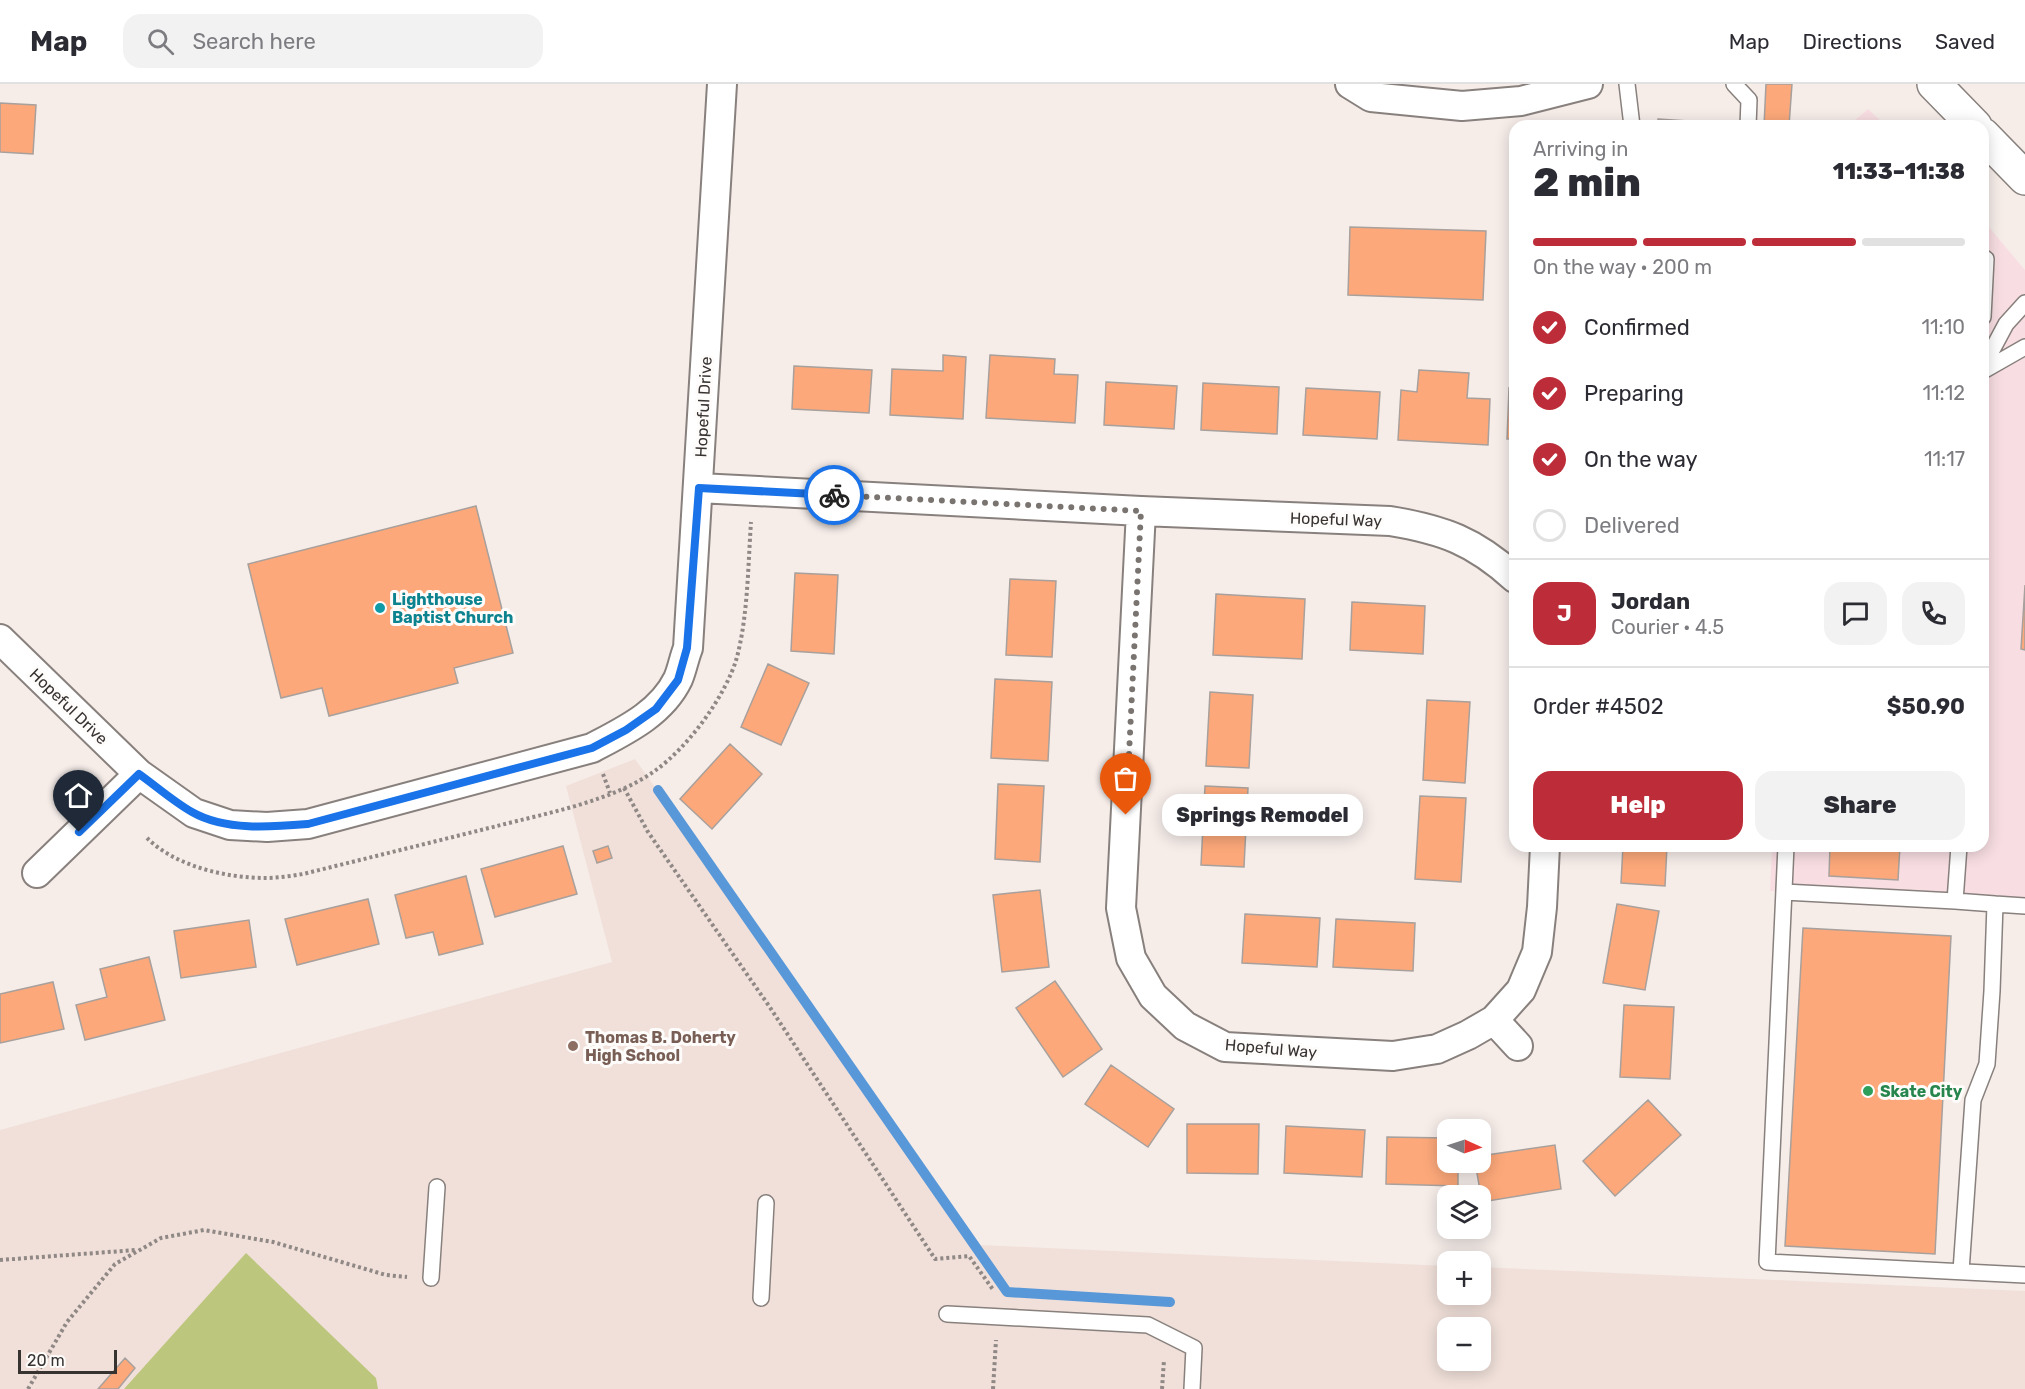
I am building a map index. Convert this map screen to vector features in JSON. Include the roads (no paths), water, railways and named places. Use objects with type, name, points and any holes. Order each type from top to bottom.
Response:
[{"type":"main road","points":[[1934,84],[1969,120]]},
{"type":"main road","points":[[1989,141],[2025,178]]},
{"type":"street","name":"Hopeful Drive","points":[[0,639],[139,774],[194,813],[230,825],[267,827],[308,824],[592,748],[626,730],[656,709],[678,680],[687,648],[699,488],[722,84]]},
{"type":"street","points":[[1350,84],[1371,97],[1462,106],[1521,101],[1588,84]]},
{"type":"street","name":"Hopeful Way","points":[[699,488],[1141,511],[1390,521],[1426,527],[1462,539],[1493,558],[1509,573]]},
{"type":"street","name":"Hopeful Way","points":[[1141,511],[1121,908],[1131,958],[1153,996],[1185,1026],[1225,1047],[1393,1056],[1437,1049],[1494,1020],[1521,990],[1537,952],[1545,852]]},
{"type":"street","points":[[37,873],[139,774]]},
{"type":"street","points":[[1494,1020],[1518,1046]]},
{"type":"lane","points":[[1627,84],[1631,120]]},
{"type":"lane","points":[[1734,84],[1749,100],[1748,120]]},
{"type":"lane","points":[[1989,357],[2006,324],[2025,303]]},
{"type":"lane","points":[[1989,366],[2025,347]]},
{"type":"lane","points":[[1786,852],[1767,1262],[2025,1275]]},
{"type":"lane","points":[[1955,901],[1959,852]]},
{"type":"lane","points":[[1784,892],[2025,906]]},
{"type":"lane","points":[[1960,1271],[1973,1100],[1987,1064],[1995,904]]},
{"type":"lane","points":[[431,1278],[437,1187]]},
{"type":"lane","points":[[761,1298],[766,1203]]},
{"type":"lane","points":[[947,1314],[1148,1325],[1194,1348],[1192,1389]]},
{"type":"waterway","points":[[658,790],[1007,1292],[1170,1302]]},
{"type":"place","name":"Lighthouse Baptist Church","points":[[380,608]]},
{"type":"place","name":"Springs Remodel","points":[[1126,815]]},
{"type":"place","name":"Thomas B. Doherty High School","points":[[573,1046]]},
{"type":"place","name":"Skate City","points":[[1868,1091]]}]
